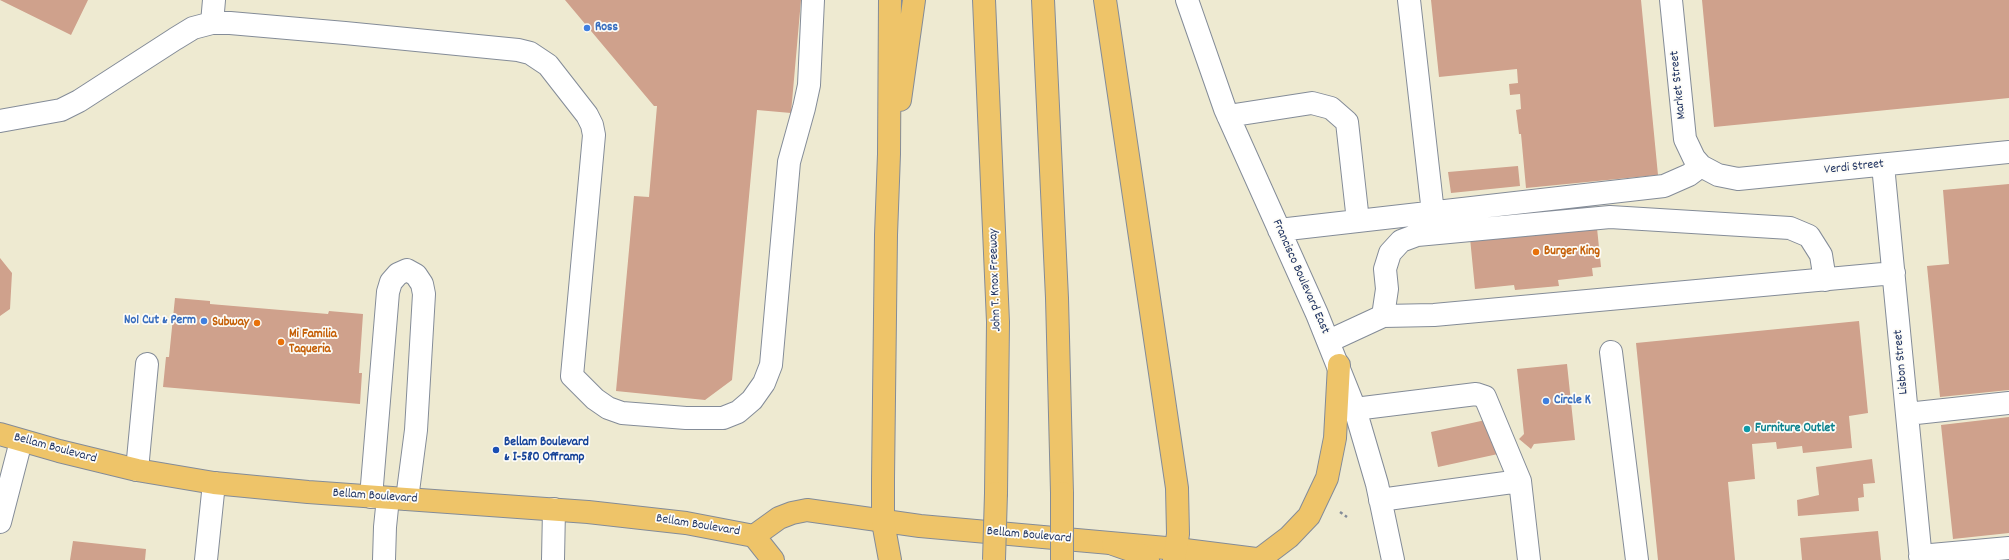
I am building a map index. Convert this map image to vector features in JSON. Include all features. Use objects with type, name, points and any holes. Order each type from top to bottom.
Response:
[{"type":"main road","points":[[890,0],[883,522],[890,560]]},
{"type":"main road","points":[[889,154],[905,71],[914,0]]},
{"type":"main road","name":"John T. Knox Freeway","points":[[984,0],[998,322],[994,560]]},
{"type":"main road","points":[[1043,0],[1057,298],[1062,492],[1062,560]]},
{"type":"main road","points":[[1105,0],[1177,488],[1176,554]]},
{"type":"main road","points":[[1260,560],[1289,537],[1309,516],[1327,478],[1335,438],[1339,365]]},
{"type":"main road","name":"Bellam Boulevard","points":[[0,434],[21,441],[137,470],[214,483],[389,498],[554,509],[653,519],[754,536],[773,560]]},
{"type":"main road","name":"Bellam Boulevard","points":[[754,536],[779,518],[792,512],[807,510],[883,522],[1113,544],[1176,554],[1264,560]]},
{"type":"main road","points":[[1113,544],[1124,547],[1148,560]]},
{"type":"street","points":[[212,23],[214,0]]},
{"type":"street","points":[[0,121],[61,110],[79,101],[193,28],[212,23],[230,23],[518,50],[540,58],[548,65],[587,115],[592,125],[594,135],[572,376],[594,399],[608,408],[622,413],[711,419],[723,418],[738,412],[752,400],[764,383],[771,366],[789,162],[809,84],[813,0]]},
{"type":"street","name":"Francisco Boulevard East","points":[[1187,0],[1228,116],[1339,365],[1369,454],[1393,560]]},
{"type":"street","points":[[1409,0],[1433,213]]},
{"type":"street","name":"Market Street","points":[[1671,0],[1685,139],[1694,158],[1701,166]]},
{"type":"street","points":[[1228,116],[1312,102],[1332,108],[1347,122],[1358,221]]},
{"type":"street","name":"Verdi Street","points":[[1701,166],[1718,176],[1738,179],[2009,152]]},
{"type":"street","name":"Lisbon Street","points":[[1884,165],[1921,558]]},
{"type":"street","points":[[1279,230],[1664,186],[1689,175],[1701,166]]},
{"type":"street","points":[[1383,316],[1387,289],[1385,270],[1390,253],[1401,241],[1417,235],[1610,217],[1790,228],[1809,236],[1821,255],[1825,280]]},
{"type":"street","points":[[384,560],[389,498],[388,292],[391,282],[398,274],[407,270],[416,275],[422,284],[424,294],[416,430],[389,498]]},
{"type":"street","points":[[1329,341],[1383,316],[1434,314],[1894,273]]},
{"type":"street","points":[[1611,352],[1637,560]]},
{"type":"street","points":[[137,470],[146,364]]},
{"type":"street","points":[[1355,409],[1476,394],[1485,397],[1520,481],[1529,560]]},
{"type":"street","points":[[1907,414],[2009,402]]},
{"type":"street","points":[[0,522],[21,441]]},
{"type":"street","points":[[1380,500],[1520,481]]},
{"type":"street","points":[[206,560],[214,483]]},
{"type":"street","points":[[553,560],[554,509]]},
{"type":"street","points":[[1921,558],[2009,548]]},
{"type":"building","points":[[0,0],[88,0],[71,35]]},
{"type":"building","points":[[565,0],[801,0],[791,113],[757,110],[732,380],[705,400],[616,391],[634,196],[649,197],[657,106],[654,106]]},
{"type":"building","points":[[1431,0],[1641,0],[1658,175],[1526,188],[1521,134],[1519,134],[1516,110],[1521,109],[1520,94],[1510,95],[1509,84],[1518,83],[1517,69],[1439,77]]},
{"type":"building","points":[[1702,0],[2009,0],[2009,98],[1714,127]]},
{"type":"building","points":[[1518,166],[1520,186],[1451,193],[1448,172]]},
{"type":"building","points":[[2009,184],[2009,390],[1940,397],[1927,266],[1949,264],[1943,190]]},
{"type":"building","name":"Burger King","points":[[1597,228],[1601,267],[1592,268],[1593,276],[1558,280],[1559,286],[1515,290],[1514,285],[1475,289],[1470,238]]},
{"type":"building","points":[[0,258],[12,273],[10,309],[0,316]]},
{"type":"building","points":[[175,298],[210,301],[210,304],[328,314],[329,311],[363,314],[359,373],[362,373],[360,404],[163,387],[166,357],[169,357]]},
{"type":"building","name":"Furniture Outlet","points":[[1859,321],[1868,413],[1849,416],[1852,448],[1803,453],[1802,446],[1777,449],[1776,442],[1752,444],[1755,479],[1728,482],[1735,560],[1658,560],[1636,343]]},
{"type":"building","name":"Circle K","points":[[1567,364],[1575,440],[1534,444],[1531,449],[1519,439],[1524,434],[1517,369]]},
{"type":"building","points":[[2009,417],[2009,533],[1953,539],[1941,425]]},
{"type":"building","points":[[1490,419],[1498,454],[1438,467],[1431,432]]},
{"type":"building","points":[[1872,459],[1875,483],[1863,484],[1864,497],[1858,498],[1859,511],[1798,516],[1797,500],[1819,495],[1816,467]]},
{"type":"building","points":[[1878,531],[1881,560],[1802,560],[1800,538]]},
{"type":"building","points":[[73,541],[146,549],[145,560],[70,560]]},
{"type":"place","name":"Ross","points":[[587,28]]},
{"type":"place","name":"Burger King","points":[[1536,252]]},
{"type":"place","name":"No1 Cut & Perm","points":[[204,321]]},
{"type":"place","name":"Subway","points":[[257,323]]},
{"type":"place","name":"Mi Familia Taqueria","points":[[281,342]]},
{"type":"place","name":"Circle K","points":[[1546,401]]},
{"type":"place","name":"Furniture Outlet","points":[[1747,429]]},
{"type":"place","name":"Bellam Boulevard & I-580 Offramp","points":[[496,450]]}]
